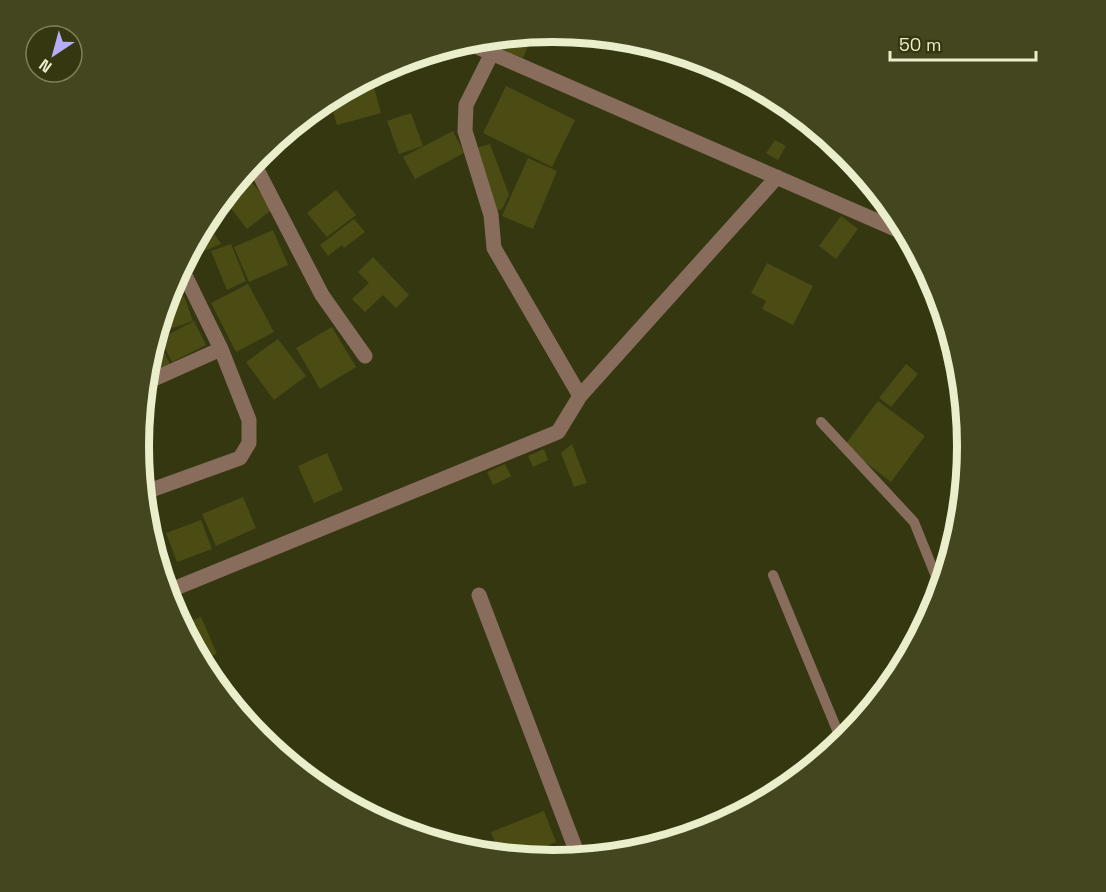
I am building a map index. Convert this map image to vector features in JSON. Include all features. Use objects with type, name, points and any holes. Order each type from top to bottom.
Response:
[{"type":"street","points":[[481,49],[893,228]]},
{"type":"street","points":[[492,53],[466,105],[465,131],[491,215],[494,248],[580,396]]},
{"type":"street","points":[[257,171],[322,295],[366,356]]},
{"type":"street","points":[[175,588],[558,432],[580,396],[777,177]]},
{"type":"street","points":[[151,490],[240,458],[249,443],[249,420],[221,349],[186,278]]},
{"type":"street","points":[[155,379],[221,349]]},
{"type":"street","points":[[479,595],[576,849]]},
{"type":"lane","points":[[821,422],[914,522],[936,576]]},
{"type":"lane","points":[[773,575],[838,733]]},
{"type":"building","points":[[529,44],[523,58],[495,48],[500,45]]},
{"type":"building","points":[[373,84],[381,113],[337,125],[332,108]]},
{"type":"building","points":[[506,86],[575,120],[552,167],[483,133]]},
{"type":"building","points":[[411,113],[423,146],[399,154],[387,121]]},
{"type":"building","points":[[453,131],[464,153],[415,179],[403,157]]},
{"type":"building","points":[[775,140],[786,146],[778,160],[766,153]]},
{"type":"building","points":[[490,144],[509,195],[502,209],[495,211],[475,148]]},
{"type":"building","points":[[528,158],[557,171],[533,229],[502,216]]},
{"type":"building","points":[[250,179],[273,209],[247,229],[229,205]]},
{"type":"building","points":[[336,190],[356,215],[327,237],[307,213]]},
{"type":"building","points":[[841,216],[858,229],[836,259],[819,246]]},
{"type":"building","points":[[354,219],[365,232],[344,248],[342,245],[328,256],[320,245]]},
{"type":"building","points":[[212,230],[221,244],[198,254]]},
{"type":"building","points":[[273,230],[288,265],[249,282],[234,247]]},
{"type":"building","points":[[231,244],[246,281],[227,290],[211,251]]},
{"type":"building","points":[[373,257],[409,295],[396,308],[383,295],[365,312],[352,299],[369,283],[358,272]]},
{"type":"building","points":[[767,263],[813,286],[793,325],[762,309],[766,301],[751,293]]},
{"type":"building","points":[[248,284],[274,332],[236,352],[211,303]]},
{"type":"building","points":[[184,296],[193,321],[166,330],[170,316],[177,299]]},
{"type":"building","points":[[194,321],[206,345],[172,362],[162,344],[164,337]]},
{"type":"building","points":[[332,327],[356,367],[320,389],[296,348]]},
{"type":"building","points":[[278,339],[306,376],[274,400],[246,362]]},
{"type":"building","points":[[162,347],[170,364],[156,371]]},
{"type":"building","points":[[906,364],[918,374],[891,407],[879,398]]},
{"type":"building","points":[[878,401],[925,436],[891,482],[844,446]]},
{"type":"building","points":[[572,444],[587,483],[574,487],[561,453]]},
{"type":"building","points":[[544,449],[548,460],[533,467],[528,456]]},
{"type":"building","points":[[327,453],[343,490],[314,503],[298,466]]},
{"type":"building","points":[[505,464],[511,476],[493,485],[487,472]]},
{"type":"building","points":[[243,497],[256,528],[216,546],[202,514]]},
{"type":"building","points":[[201,520],[212,549],[177,562],[166,533]]},
{"type":"building","points":[[201,617],[217,654],[209,657],[189,622]]},
{"type":"building","points":[[544,811],[556,842],[544,847],[545,850],[500,847],[497,846],[491,832]]}]
